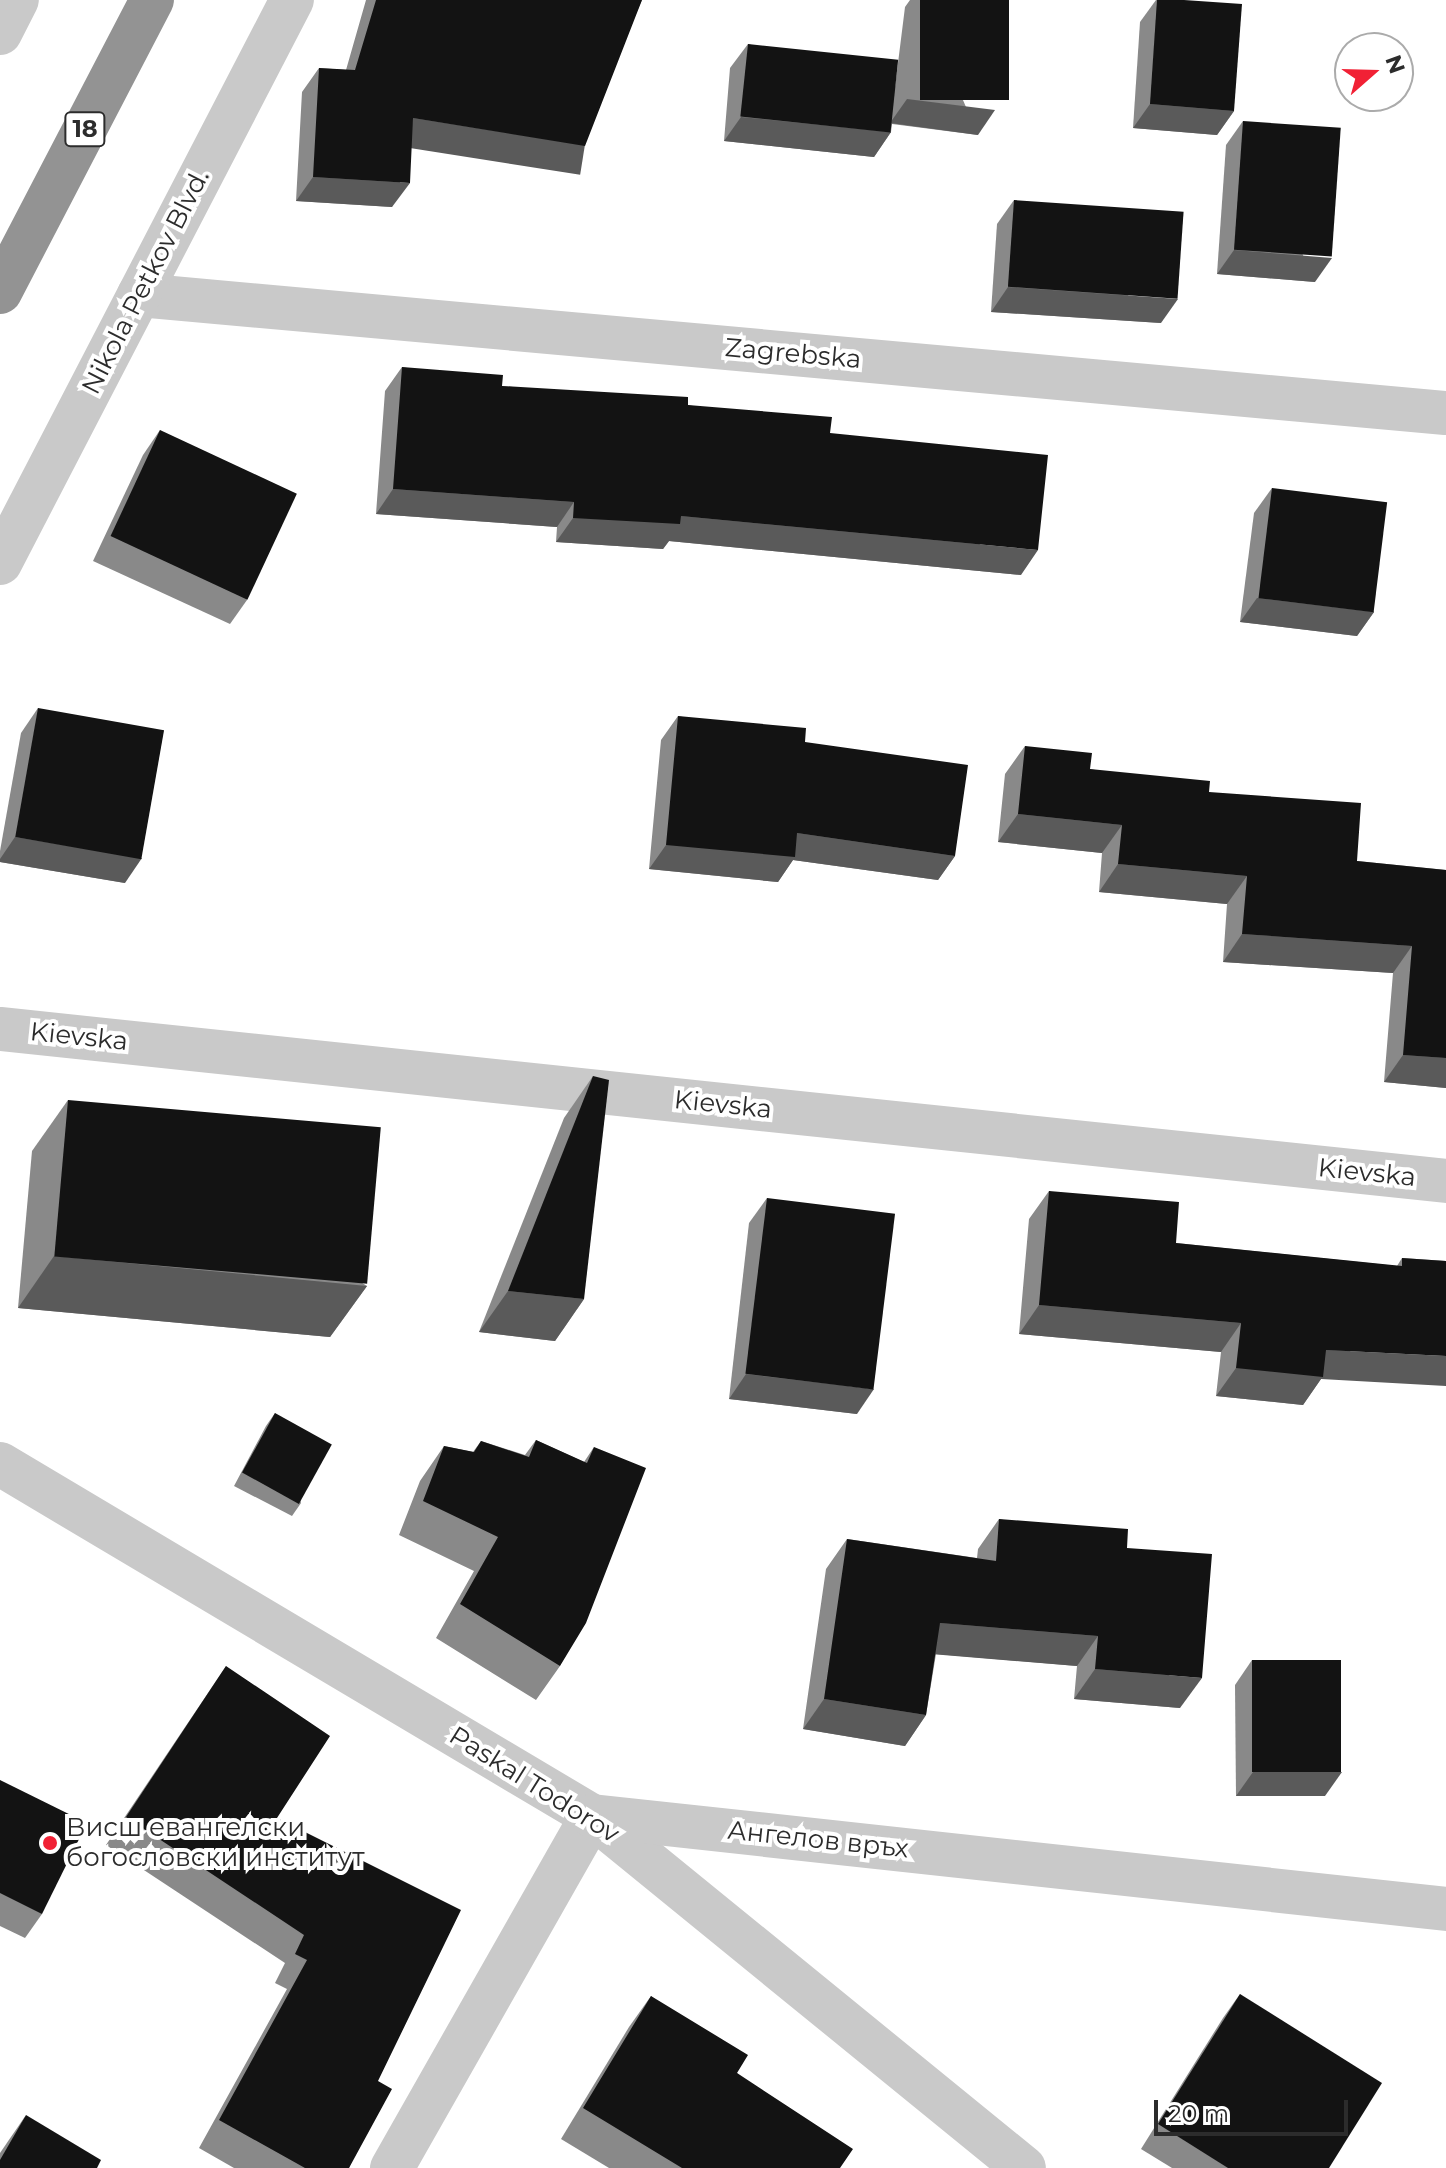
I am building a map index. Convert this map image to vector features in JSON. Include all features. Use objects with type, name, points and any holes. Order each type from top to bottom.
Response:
[{"type":"highway","name":"18","points":[[0,292],[152,0]]},
{"type":"street","points":[[0,33],[17,0]]},
{"type":"street","name":"Nikola Petkov Blvd.","points":[[0,563],[292,0]]},
{"type":"street","name":"Zagrebska","points":[[139,295],[1446,413]]},
{"type":"street","name":"Kievska","points":[[0,1029],[1446,1181]]},
{"type":"street","name":"Paskal Todorov","points":[[0,1464],[592,1816],[1024,2168]]},
{"type":"street","points":[[392,2168],[592,1816]]},
{"type":"street","name":"Ангелов връх","points":[[592,1816],[1446,1909]]},
{"type":"building","points":[[376,0],[642,0],[585,146],[413,118],[410,183],[313,177],[319,68],[355,70]]},
{"type":"building","points":[[920,0],[1009,0],[1009,100],[920,100]]},
{"type":"building","points":[[1157,0],[1242,4],[1234,111],[1150,104]]},
{"type":"building","points":[[748,44],[898,60],[891,132],[740,117]]},
{"type":"building","points":[[1243,121],[1341,128],[1332,257],[1234,250]]},
{"type":"building","points":[[1014,200],[1184,212],[1178,299],[1008,287]]},
{"type":"building","points":[[402,367],[503,375],[502,386],[688,397],[688,405],[832,417],[830,433],[1048,455],[1038,550],[681,516],[680,524],[573,518],[574,502],[393,489]]},
{"type":"building","points":[[160,430],[297,494],[247,600],[111,536]]},
{"type":"building","points":[[1272,488],[1387,502],[1374,612],[1258,598]]},
{"type":"building","points":[[38,708],[164,730],[141,859],[15,837]]},
{"type":"building","points":[[678,716],[806,728],[805,742],[968,765],[955,856],[797,833],[795,857],[666,845]]},
{"type":"building","points":[[1025,746],[1092,753],[1090,769],[1210,781],[1209,792],[1361,803],[1357,861],[1446,870],[1446,1058],[1403,1055],[1412,946],[1242,934],[1247,876],[1118,864],[1122,825],[1018,814]]},
{"type":"building","points":[[593,1076],[609,1080],[584,1299],[508,1291]]},
{"type":"building","points":[[68,1100],[381,1127],[367,1284],[54,1256]]},
{"type":"building","points":[[1049,1191],[1179,1202],[1176,1243],[1402,1266],[1402,1258],[1446,1261],[1446,1356],[1326,1350],[1323,1377],[1236,1368],[1241,1323],[1039,1305]]},
{"type":"building","points":[[767,1198],[895,1214],[873,1389],[745,1374]]},
{"type":"building","points":[[275,1413],[332,1445],[299,1504],[242,1472]]},
{"type":"building","points":[[536,1440],[587,1463],[594,1447],[646,1468],[586,1623],[560,1666],[460,1604],[498,1537],[423,1501],[444,1446],[474,1452],[481,1441],[529,1457]]},
{"type":"building","points":[[999,1519],[1128,1529],[1127,1548],[1212,1554],[1202,1678],[1095,1669],[1098,1636],[940,1623],[926,1715],[824,1699],[847,1539],[996,1561]]},
{"type":"building","points":[[1252,1660],[1341,1660],[1341,1772],[1252,1772]]},
{"type":"building","points":[[226,1666],[330,1736],[277,1818],[461,1910],[378,2081],[392,2089],[349,2168],[305,2168],[219,2120],[307,1960],[295,1954],[304,1935],[126,1817]]},
{"type":"building","points":[[0,1780],[87,1823],[42,1914],[0,1893]]},
{"type":"building","points":[[1240,1994],[1382,2083],[1329,2168],[1228,2168],[1158,2124]]},
{"type":"building","points":[[651,1996],[748,2055],[737,2073],[853,2149],[840,2168],[682,2168],[583,2108]]},
{"type":"building","points":[[26,2115],[101,2160],[97,2168],[0,2168],[0,2160]]},
{"type":"place","name":"Висш евангелски богословски институт","points":[[50,1843]]}]
